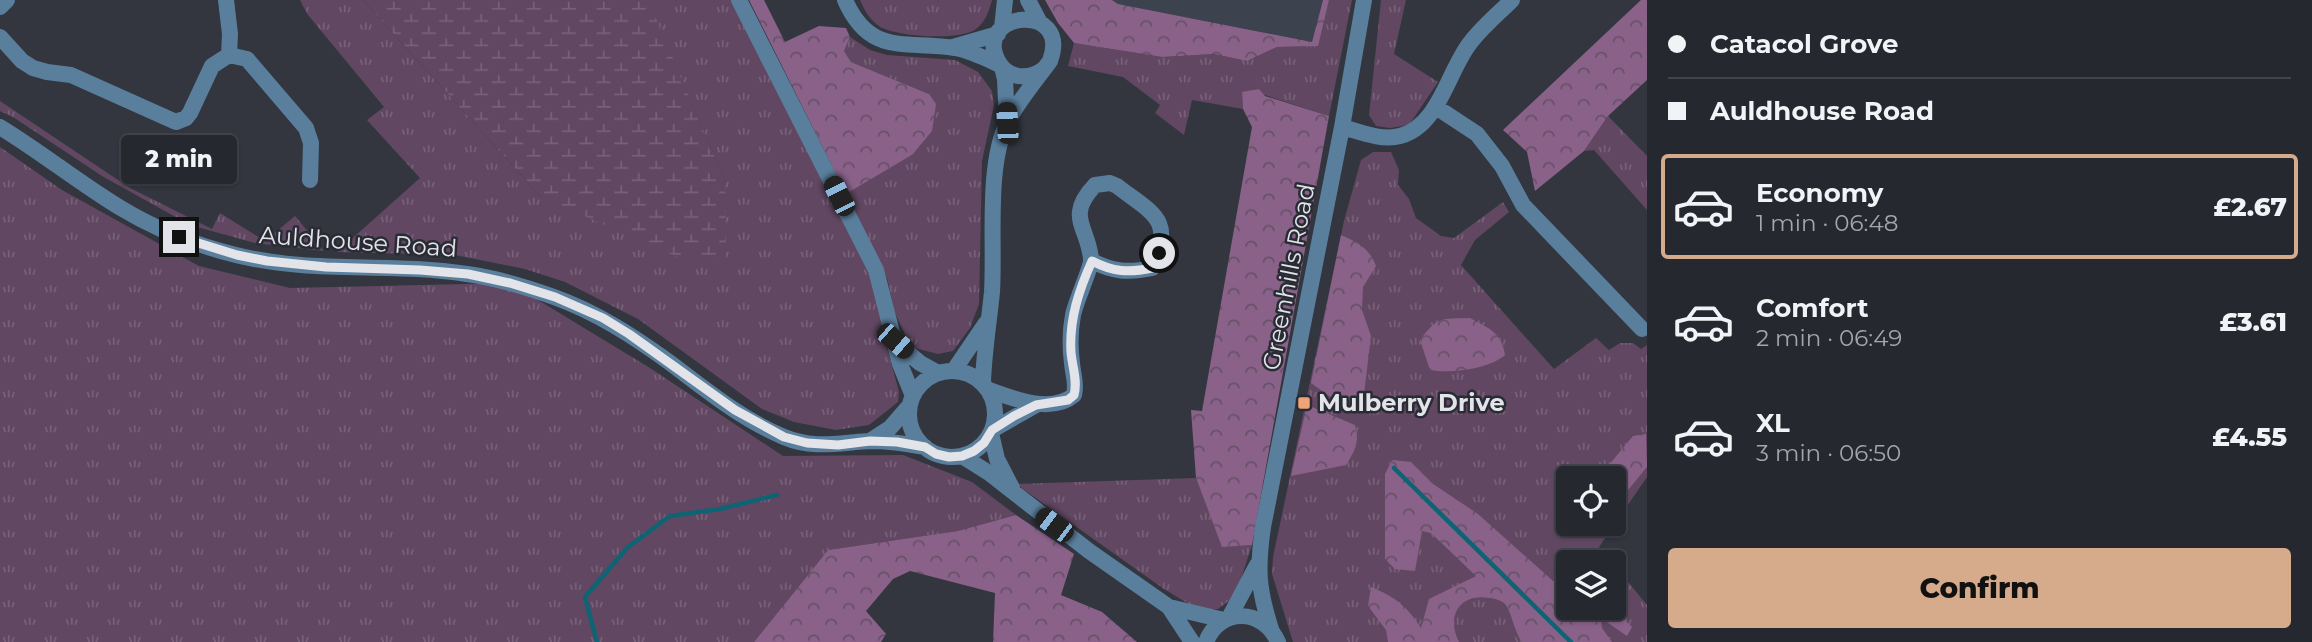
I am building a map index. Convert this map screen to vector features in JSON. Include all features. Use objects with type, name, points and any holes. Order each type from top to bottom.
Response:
[{"type":"street","points":[[0,7],[7,0]]},
{"type":"street","points":[[226,0],[230,34],[229,55]]},
{"type":"street","points":[[739,0],[876,270],[911,400],[910,424],[925,447],[936,454],[962,456],[974,451],[992,432],[1036,405],[1068,400],[1074,395],[1076,383],[1071,351],[1073,315],[1092,261],[1079,215],[1084,197],[1095,185],[1110,183],[1156,216],[1163,232],[1159,253],[1152,268],[1133,272],[1106,269],[1092,261]]},
{"type":"street","points":[[845,0],[863,29],[883,42],[973,52],[1015,76],[1031,76],[1045,68]]},
{"type":"street","points":[[1005,0],[995,47],[1005,79],[1007,123],[994,182],[992,291],[988,319],[986,386],[996,410],[992,432],[997,459],[1019,499]]},
{"type":"street","points":[[1007,123],[1053,53],[1051,36],[1040,23],[1028,0]]},
{"type":"street","name":"Greenhills Road","points":[[1274,635],[1262,601],[1258,563],[1263,527],[1342,127],[1364,0]]},
{"type":"street","points":[[1342,127],[1388,138],[1414,131],[1436,107],[1469,44],[1512,0]]},
{"type":"street","points":[[952,48],[1000,31],[1016,19],[1040,23]]},
{"type":"street","points":[[0,37],[22,61],[33,68],[71,75],[176,122],[190,113],[212,66],[229,55],[247,59],[306,128],[311,144],[310,180]]},
{"type":"street","points":[[1436,107],[1477,134],[1502,166],[1523,205],[1642,329]]},
{"type":"street","name":"Auldhouse Road","points":[[0,127],[121,208],[179,237],[237,255],[267,261],[326,267],[450,272],[510,283],[555,297],[603,318],[735,410],[784,437],[827,445],[870,441],[925,447]]},
{"type":"street","points":[[870,441],[890,428],[921,384],[946,371],[988,319]]},
{"type":"street","points":[[895,341],[920,363],[946,371],[966,372],[986,386],[1036,405]]},
{"type":"street","points":[[962,456],[989,473],[1019,499],[1169,607],[1192,642]]},
{"type":"street","name":"Greenhills Road","points":[[1206,642],[1214,628],[1227,619],[1258,563]]},
{"type":"street","points":[[1169,607],[1227,619],[1249,616],[1261,621],[1274,635]]},
{"type":"shaded area","points":[[1112,0],[1323,0],[1312,42],[1118,4]]},
{"type":"green space","points":[[300,0],[363,0],[541,197],[725,181],[653,14],[677,0],[732,0],[874,282],[885,340],[899,392],[898,402],[869,425],[836,430],[794,422],[762,409],[638,319],[565,282],[525,269],[455,255],[337,252],[420,178],[367,120],[384,107],[308,15]]},
{"type":"green space","points":[[363,0],[677,0],[654,14],[725,181],[726,257],[680,258],[541,197]]},
{"type":"green space","points":[[749,0],[764,0],[785,42],[819,26],[846,28],[850,37],[844,51],[851,62],[929,94],[936,104],[932,131],[912,155],[846,194]]},
{"type":"green space","points":[[860,0],[992,0],[985,19],[976,29],[957,35],[928,36],[899,33],[879,26]]},
{"type":"green space","points":[[1045,0],[1112,0],[1118,4],[1312,42],[1323,0],[1329,0],[1318,46],[1277,47],[1247,61],[1214,54],[1162,57],[1074,43]]},
{"type":"green space","points":[[1329,0],[1352,0],[1329,116],[1265,95],[1242,92],[1243,109],[1192,100],[1184,135],[1155,113],[1160,105],[1123,77],[1068,66],[1074,43],[1162,57],[1214,54],[1247,61],[1277,47],[1317,46]]},
{"type":"green space","points":[[1381,0],[1406,0],[1394,54],[1438,82],[1409,125],[1390,128],[1376,126],[1369,115]]},
{"type":"green space","points":[[1641,0],[1647,0],[1647,80],[1608,116],[1584,151],[1535,191],[1527,152],[1503,130]]},
{"type":"green space","points":[[850,37],[870,50],[887,55],[955,60],[978,72],[992,91],[994,105],[982,161],[979,304],[970,328],[953,351],[938,354],[911,347],[895,313],[887,278],[846,194],[912,155],[929,94],[851,62],[844,51]]},
{"type":"green space","points":[[1259,89],[1265,96],[1329,116],[1252,545],[1222,547],[1196,478],[1191,410],[1202,411],[1252,127],[1243,109],[1242,92]]},
{"type":"green space","points":[[0,101],[130,188],[212,229],[220,213],[265,241],[295,216],[324,251],[255,243],[190,225],[102,176],[0,111]]},
{"type":"green space","points":[[1608,116],[1647,156],[1647,210],[1594,150],[1584,151]]},
{"type":"green space","points":[[0,147],[62,190],[199,266],[290,288],[510,283],[650,368],[783,456],[903,455],[972,482],[1016,515],[959,531],[828,550],[754,642],[0,642]]},
{"type":"green space","points":[[1373,152],[1391,152],[1399,170],[1398,185],[1409,199],[1416,218],[1441,236],[1454,238],[1503,202],[1509,212],[1475,240],[1461,265],[1554,369],[1596,338],[1609,350],[1620,343],[1633,343],[1641,349],[1647,345],[1647,477],[1626,508],[1626,466],[1556,466],[1556,536],[1607,536],[1599,547],[1601,550],[1556,550],[1556,620],[1626,620],[1626,580],[1647,605],[1647,642],[1293,642],[1272,574],[1273,557],[1344,221],[1361,160]]},
{"type":"green space","points":[[1341,235],[1363,247],[1376,266],[1363,287],[1362,310],[1371,336],[1363,402],[1332,398],[1311,383]]},
{"type":"green space","points":[[1470,318],[1497,336],[1505,355],[1489,364],[1469,369],[1430,370],[1420,340],[1441,320]]},
{"type":"green space","points":[[1307,405],[1355,425],[1356,446],[1346,465],[1291,476]]},
{"type":"green space","points":[[1646,434],[1647,467],[1626,492],[1626,466],[1608,466],[1633,436]]},
{"type":"green space","points":[[1392,460],[1411,462],[1433,484],[1478,514],[1556,582],[1556,620],[1601,620],[1602,628],[1612,642],[1522,642],[1504,603],[1479,597],[1463,603],[1458,609],[1454,624],[1459,642],[1388,642],[1386,630],[1368,606],[1371,587],[1400,603],[1421,628],[1429,599],[1476,576],[1431,533],[1422,531],[1415,571],[1395,569],[1385,559],[1385,474]]},
{"type":"green space","points":[[1196,478],[1222,546],[1252,545],[1239,585],[1229,601],[1218,609],[1197,609],[1164,589],[1016,484]]},
{"type":"green space","points":[[1016,515],[1074,554],[1061,595],[1102,612],[1137,642],[993,642],[995,593],[910,571],[893,579],[866,611],[886,634],[881,642],[754,642],[828,550],[958,531]]},
{"type":"green space","points":[[1604,620],[1625,620],[1632,627],[1627,636]]},
{"type":"waterway","points":[[1394,468],[1571,642]]},
{"type":"waterway","points":[[597,642],[585,597],[627,548],[670,516],[720,509],[777,495]]},
{"type":"place","name":"Mulberry Drive","points":[[1304,403]]},
{"type":"route","points":[[179,237],[214,249],[267,261],[326,267],[450,272],[510,283],[555,297],[603,318],[669,362],[703,389],[784,437],[827,445],[870,441],[897,442],[925,447],[936,454],[949,457],[974,451],[984,443],[992,430],[1036,405],[1061,402],[1074,395],[1076,383],[1071,351],[1073,315],[1092,261],[1106,269],[1133,272],[1152,268],[1159,253]]}]
